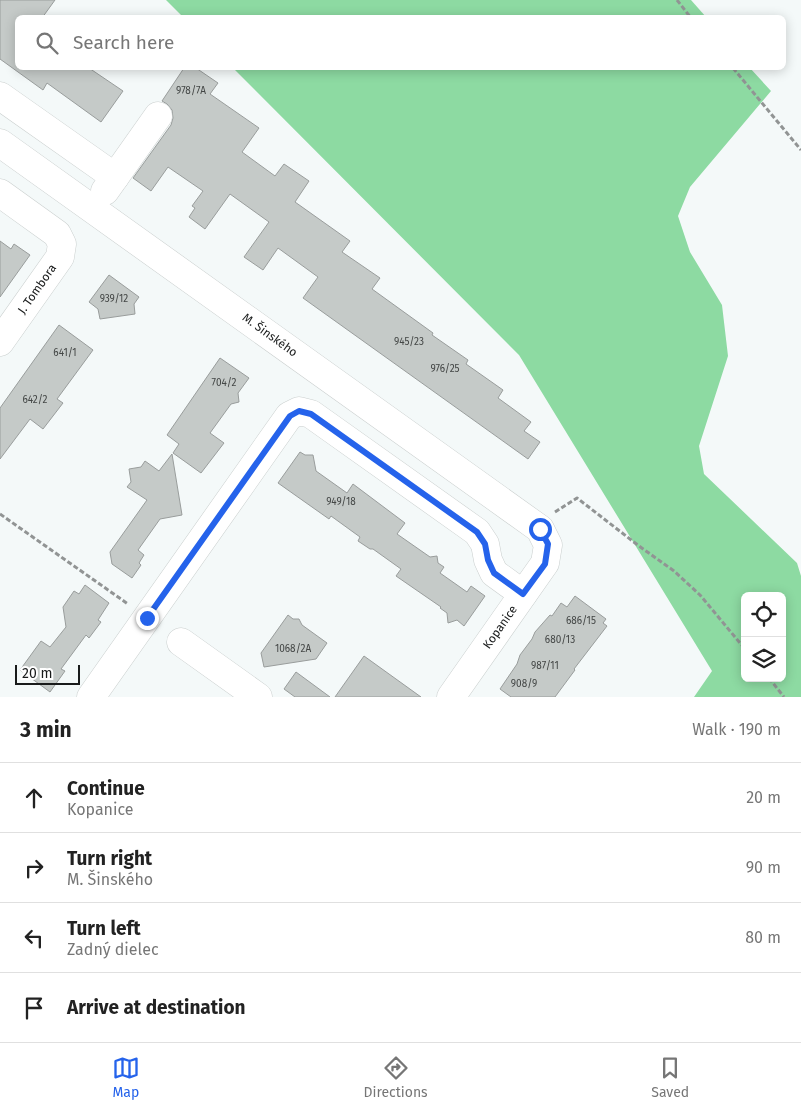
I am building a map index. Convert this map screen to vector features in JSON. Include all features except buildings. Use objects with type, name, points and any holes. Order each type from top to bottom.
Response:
[{"type":"street","points":[[0,96],[115,177]]},
{"type":"street","points":[[93,209],[158,116]]},
{"type":"street","name":"M. Šinského","points":[[0,143],[540,529]]},
{"type":"street","name":"J. Tombora","points":[[0,193],[57,234],[62,244],[60,256],[0,342]]},
{"type":"street","points":[[91,697],[290,416],[299,411],[311,414],[477,532],[485,544],[488,560],[494,573],[523,594]]},
{"type":"street","name":"Kopanice","points":[[450,697],[545,564],[548,544],[540,529]]},
{"type":"street","points":[[181,642],[258,697]]},
{"type":"path","points":[[677,0],[689,15]]},
{"type":"path","points":[[735,70],[801,150]]},
{"type":"path","points":[[540,529],[549,516],[577,498],[674,571],[700,595],[741,644]]},
{"type":"path","points":[[0,514],[147,618]]},
{"type":"path","points":[[772,682],[784,697]]},
{"type":"green space","points":[[166,0],[691,0],[704,15],[181,15]]},
{"type":"green space","points":[[235,70],[752,70],[771,91],[690,187],[678,216],[690,252],[722,305],[728,356],[699,446],[704,474],[797,563],[801,576],[801,697],[694,697],[712,671],[519,355]]},
{"type":"route","points":[[147,618],[290,416],[299,411],[311,414],[477,532],[485,544],[488,560],[494,573],[523,594],[545,564],[548,544],[540,529]]}]
